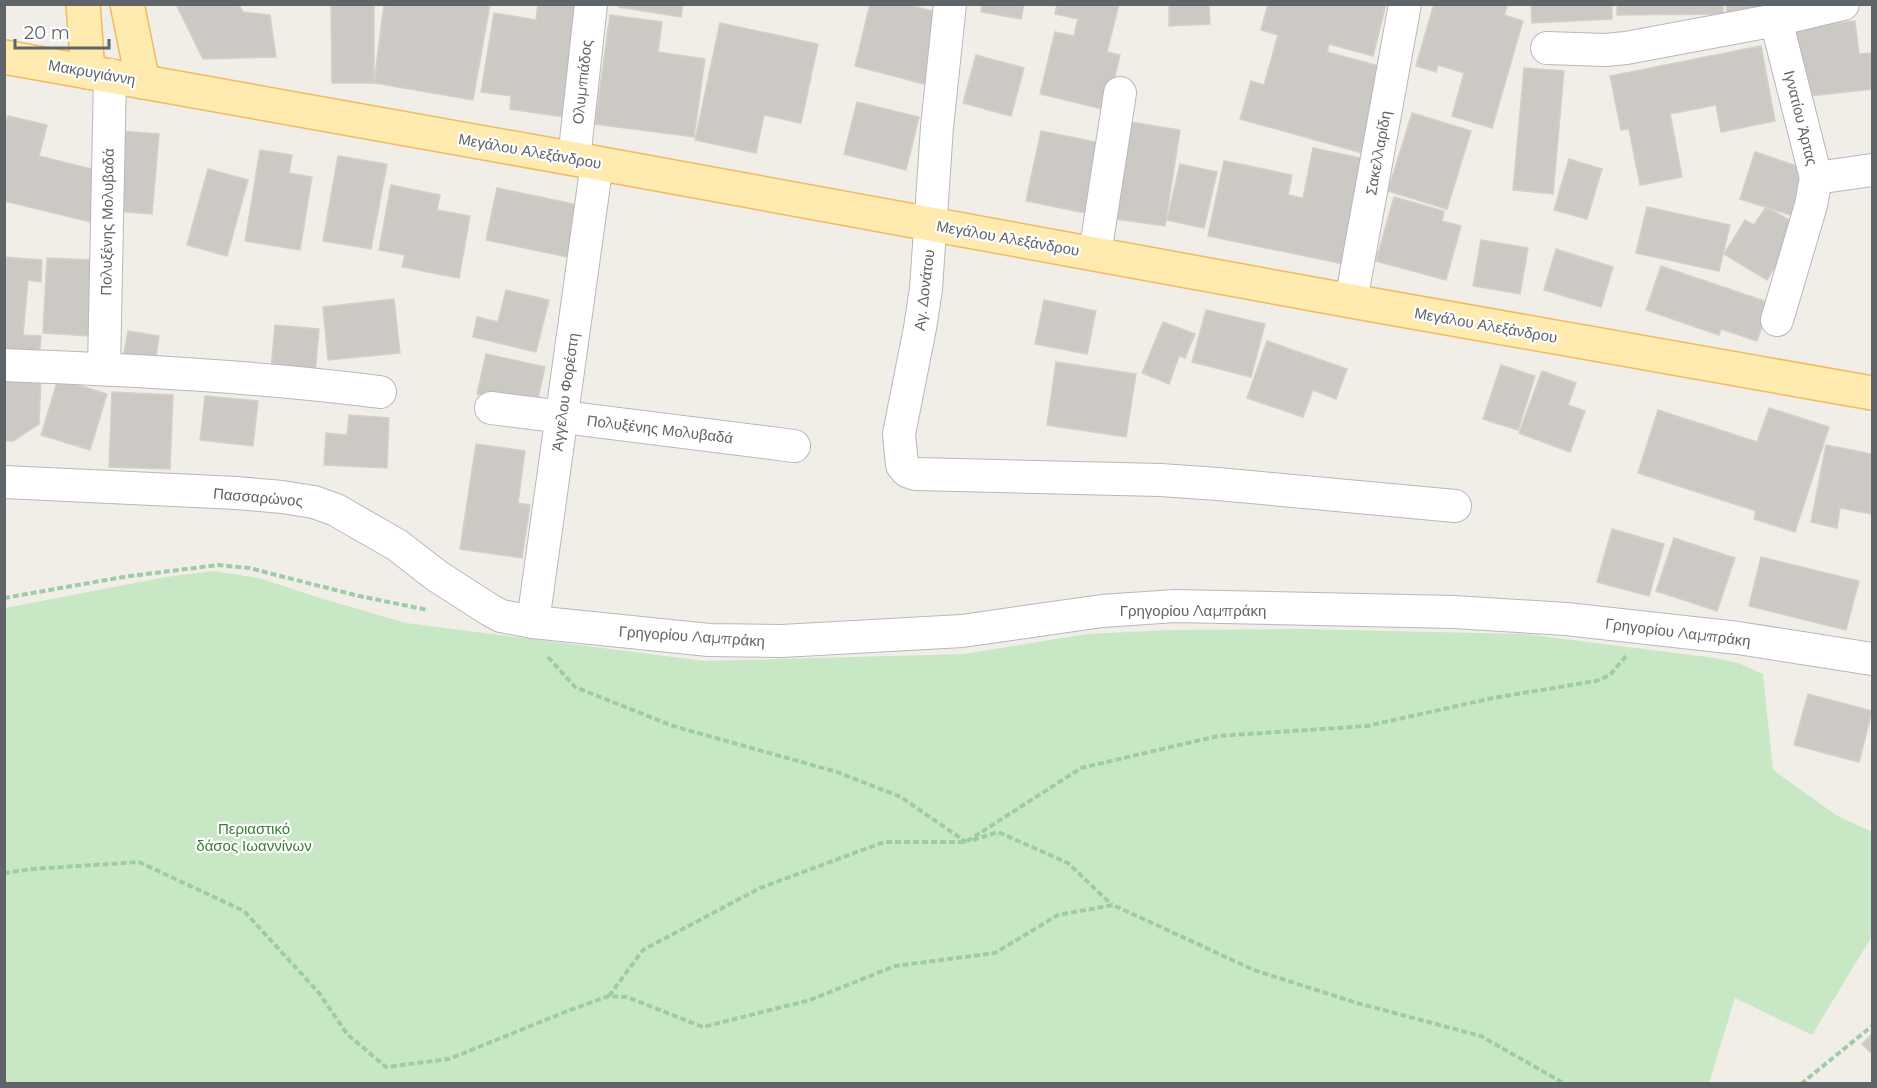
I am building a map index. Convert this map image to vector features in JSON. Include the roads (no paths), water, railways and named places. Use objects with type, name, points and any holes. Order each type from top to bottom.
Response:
[{"type":"main road","points":[[83,4],[99,74]]},
{"type":"main road","points":[[127,4],[143,82]]},
{"type":"main road","name":"Μακρυγιάννη","points":[[4,57],[143,82]]},
{"type":"main road","name":"Μεγάλου Αλεξάνδρου","points":[[143,82],[1872,393]]},
{"type":"street","name":"Ολυμπιάδος","points":[[586,161],[591,4]]},
{"type":"street","name":"Αγ. Δονάτου","points":[[950,4],[937,127],[923,309],[898,434],[902,465],[907,471],[916,474],[1160,480],[1455,506]]},
{"type":"street","name":"Σακελλαρίδη","points":[[1351,301],[1405,4]]},
{"type":"street","points":[[1547,48],[1605,50],[1626,48],[1776,20],[1843,4]]},
{"type":"street","name":"Ιγνατίου Άρτας","points":[[1776,20],[1816,178],[1811,205],[1777,320]]},
{"type":"street","name":"Πολυξένης Μολυβαδά","points":[[99,74],[104,369]]},
{"type":"street","points":[[1095,254],[1120,93]]},
{"type":"street","name":"Άγγελου Φορέστη","points":[[533,622],[561,417],[586,161]]},
{"type":"street","points":[[1816,178],[1872,170]]},
{"type":"street","points":[[4,365],[104,369],[308,383],[380,392]]},
{"type":"street","name":"Πολυξένης Μολυβαδά","points":[[491,408],[794,446]]},
{"type":"street","name":"Πασσαρώνος","points":[[4,482],[237,493],[314,502],[336,510],[397,545],[437,576],[482,605]]},
{"type":"street","name":"Γρηγορίου Λαμπράκη","points":[[482,605],[501,616],[533,622],[710,640],[783,641],[962,631],[1102,611],[1175,606],[1454,612],[1566,619],[1738,638],[1872,659]]},
{"type":"park label","name":"Περιαστικό δάσος Ιωαννίνων","points":[[254,836]]}]
